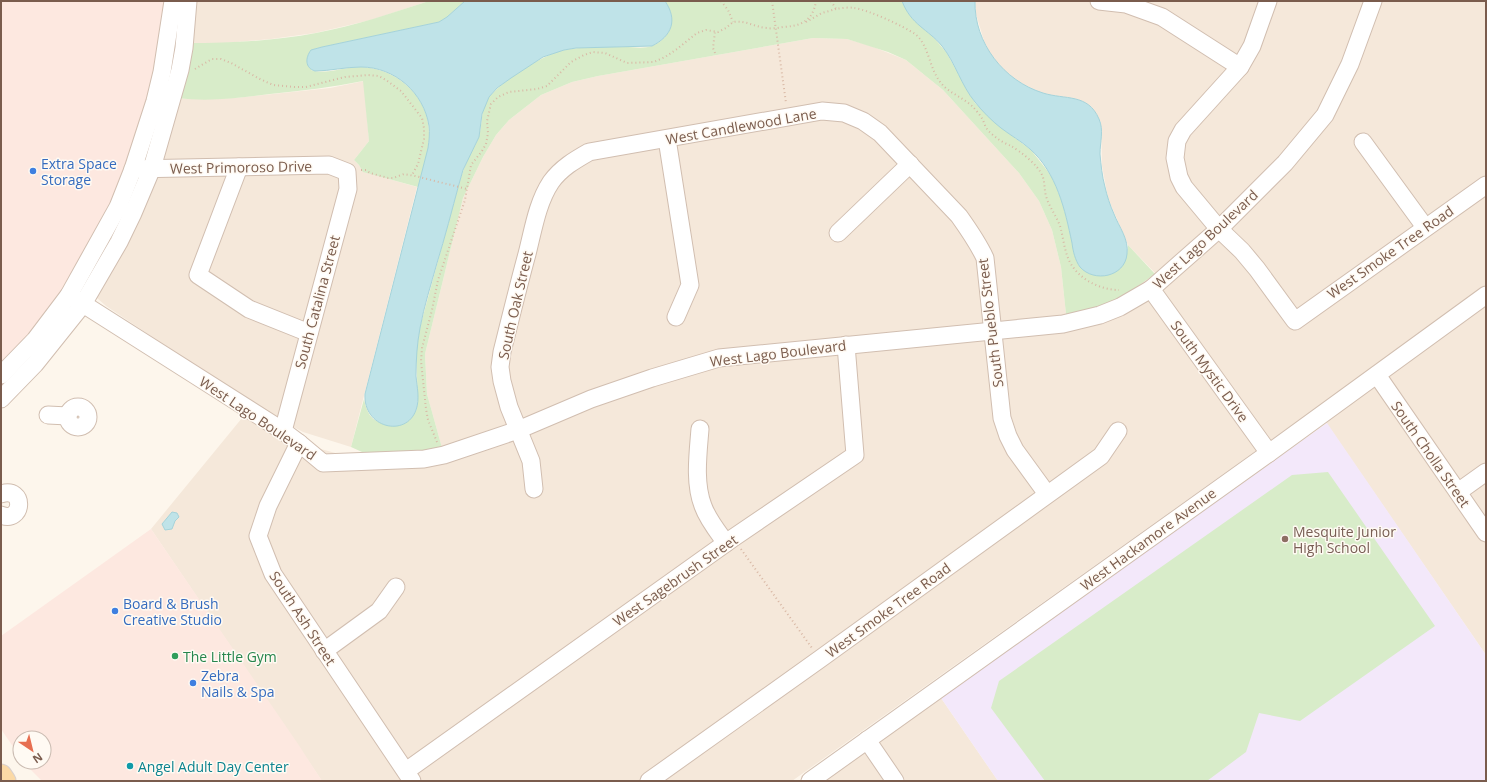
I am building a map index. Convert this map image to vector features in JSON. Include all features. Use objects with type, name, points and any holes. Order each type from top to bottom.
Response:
[{"type":"main road","points":[[1,775],[5,781]]},
{"type":"street","points":[[76,300],[118,208],[133,169],[155,101],[163,65],[173,1]]},
{"type":"street","points":[[1,399],[6,378],[35,364],[76,300],[122,235],[133,213],[152,168],[180,70],[184,48],[188,1]]},
{"type":"street","points":[[1099,1],[1126,4],[1162,17],[1240,67]]},
{"type":"street","points":[[1219,229],[1184,187],[1179,177],[1175,158],[1177,141],[1183,130],[1240,67],[1252,46],[1268,1]]},
{"type":"street","name":"West Lago Boulevard","points":[[76,300],[282,431],[300,443],[324,463],[424,459],[444,455],[518,430],[591,399],[652,378],[719,358],[1063,324],[1087,319],[1120,307],[1152,289],[1219,229],[1285,163],[1325,115],[1350,64],[1373,1]]},
{"type":"street","name":"West Candlewood Lane","points":[[560,172],[575,160],[589,152],[822,111],[844,113],[863,121],[880,133],[910,164]]},
{"type":"street","points":[[667,139],[690,285],[676,317]]},
{"type":"street","points":[[1363,142],[1425,228]]},
{"type":"street","points":[[838,233],[910,164]]},
{"type":"street","name":"South Pueblo Street","points":[[910,164],[970,231],[985,258],[1002,418],[1008,436],[1015,450],[1047,494]]},
{"type":"street","name":"West Primoroso Drive","points":[[133,169],[329,165],[347,172]]},
{"type":"street","points":[[239,167],[198,275],[249,309],[309,333]]},
{"type":"street","name":"South Catalina Street","points":[[282,431],[348,189],[347,172]]},
{"type":"street","name":"South Oak Street","points":[[534,489],[531,461],[509,407],[500,368],[502,352],[534,224],[546,192],[560,172]]},
{"type":"street","name":"West Smoke Tree Road","points":[[1219,229],[1242,251],[1295,320],[1486,184]]},
{"type":"street","name":"South Mystic Drive","points":[[1152,289],[1269,453]]},
{"type":"street","name":"West Hackamore Avenue","points":[[810,781],[1269,453],[1486,295]]},
{"type":"street","name":"West Sagebrush Street","points":[[409,776],[730,541],[855,455],[846,345]]},
{"type":"street","name":"South Cholla Street","points":[[1377,375],[1486,533]]},
{"type":"street","points":[[48,415],[68,416]]},
{"type":"street","points":[[700,429],[698,456],[699,494],[703,507],[712,523],[730,541]]},
{"type":"street","name":"West Smoke Tree Road","points":[[649,781],[820,660],[1101,456],[1118,431]]},
{"type":"street","name":"South Ash Street","points":[[300,443],[268,506],[258,536],[273,574],[409,776]]},
{"type":"street","points":[[1458,492],[1486,472]]},
{"type":"street","points":[[1,494],[9,492],[13,494],[18,499],[19,507],[15,513],[8,516],[1,515]]},
{"type":"street","points":[[324,651],[379,611],[396,587]]},
{"type":"street","points":[[867,740],[895,781]]},
{"type":"path","points":[[720,1],[728,10],[733,22]]},
{"type":"path","points":[[772,1],[789,117]]},
{"type":"path","points":[[831,1],[836,9]]},
{"type":"path","points":[[806,22],[822,13],[836,9],[854,8],[898,25],[918,36],[924,44],[932,69],[946,88],[972,106],[982,119],[987,129],[1000,141],[1012,147],[1034,164],[1042,174],[1050,209],[1059,224],[1068,259],[1073,267],[1081,276],[1093,284],[1112,290]]},
{"type":"path","points":[[714,53],[713,48],[715,32]]},
{"type":"path","points":[[180,70],[192,71],[212,59],[221,59],[231,63],[260,80],[273,85],[295,87],[306,87],[345,77],[368,75],[379,76],[401,91],[422,118],[424,139],[418,164],[413,175]]},
{"type":"path","points":[[347,172],[363,170],[388,178],[393,178],[404,174],[413,175],[467,189]]},
{"type":"path","points":[[730,541],[820,660]]},
{"type":"shaded area","points":[[1,1],[167,1],[162,39],[133,156],[85,257],[50,309],[1,367]]},
{"type":"shaded area","points":[[192,1],[429,1],[371,20],[315,33],[225,43],[188,43]]},
{"type":"shaded area","points":[[975,1],[1486,1],[1486,655],[1316,408],[792,781],[322,781],[151,529],[242,418],[242,405],[299,443],[339,454],[444,455],[427,394],[425,354],[463,198],[483,157],[496,135],[509,120],[541,95],[572,82],[598,76],[813,38],[847,39],[871,46],[906,60],[943,90],[1019,173],[1039,201],[1052,230],[1061,267],[1066,314],[1155,273],[1128,245],[1108,198],[1102,166],[1101,122],[1071,98],[1044,94],[1017,81],[1005,71],[991,55],[984,41],[976,14]]},
{"type":"shaded area","points":[[364,81],[369,141],[354,160],[364,172],[417,187],[351,447],[303,432],[267,413],[106,306],[97,298],[97,291],[178,98],[236,98],[330,88]]},
{"type":"shaded area","name":"Mesquite Junior High School","points":[[1327,423],[1486,655],[1486,781],[998,781],[941,698]]},
{"type":"shaded area","points":[[151,529],[322,781],[42,781],[31,770],[52,770],[52,730],[12,730],[12,745],[1,729],[1,636]]},
{"type":"shaded area","points":[[941,698],[998,781],[825,781]]},
{"type":"green space","points":[[429,1],[465,1],[439,22],[311,50],[311,70],[323,72],[356,67],[376,69],[388,73],[410,88],[425,110],[428,123],[429,143],[427,156],[418,187],[363,172],[354,160],[369,141],[363,81],[316,89],[236,98],[201,100],[178,98],[188,43],[252,41],[316,33],[359,23]]},
{"type":"green space","points":[[665,1],[902,1],[911,17],[935,39],[946,52],[975,103],[999,126],[1031,150],[1052,177],[1062,201],[1077,261],[1127,254],[1128,245],[1155,274],[1128,293],[1112,301],[1093,308],[1066,314],[1061,267],[1052,230],[1039,201],[1019,173],[943,90],[906,60],[888,52],[847,39],[813,38],[598,76],[572,82],[541,95],[509,120],[496,135],[483,157],[463,198],[425,354],[427,394],[444,455],[382,461],[351,447],[364,399],[370,415],[374,420],[380,422],[392,423],[408,421],[416,411],[418,402],[416,353],[420,327],[460,180],[478,138],[483,111],[490,96],[505,82],[524,68],[545,57],[564,50],[587,47],[638,48],[652,46],[664,38],[670,27],[671,14]]},
{"type":"green space","name":"Mesquite Junior High School","points":[[1328,472],[1435,626],[1300,721],[1259,713],[1246,752],[1207,781],[1045,781],[991,708],[999,681],[1292,475]]},
{"type":"water","points":[[465,1],[665,1],[669,8],[672,21],[671,27],[664,37],[652,46],[576,48],[564,50],[543,57],[497,88],[489,97],[482,114],[479,137],[463,170],[424,312],[417,352],[416,376],[418,397],[416,410],[411,419],[404,424],[395,426],[386,425],[371,415],[366,406],[365,394],[428,148],[429,126],[421,103],[406,84],[396,77],[373,68],[361,67],[315,71],[309,68],[307,59],[311,50],[439,22]]},
{"type":"water","points":[[902,1],[975,1],[976,17],[980,31],[994,58],[1004,70],[1029,87],[1043,93],[1082,101],[1089,105],[1094,111],[1099,119],[1101,127],[1100,154],[1104,183],[1110,204],[1127,243],[1127,254],[1125,262],[1121,268],[1108,275],[1100,276],[1086,272],[1080,267],[1074,255],[1063,205],[1047,169],[1030,149],[1004,131],[987,116],[966,89],[942,46],[910,16]]},
{"type":"water","points":[[172,512],[177,513],[179,517],[175,521],[172,529],[165,530],[162,524]]},
{"type":"place","name":"Extra Space Storage","points":[[33,171]]},
{"type":"place","name":"Mesquite Junior High School","points":[[1285,539]]},
{"type":"place","name":"Board & Brush Creative Studio","points":[[115,611]]},
{"type":"place","name":"The Little Gym","points":[[175,656]]},
{"type":"place","name":"Zebra Nails & Spa","points":[[193,683]]},
{"type":"place","name":"Angel Adult Day Center","points":[[130,766]]}]
